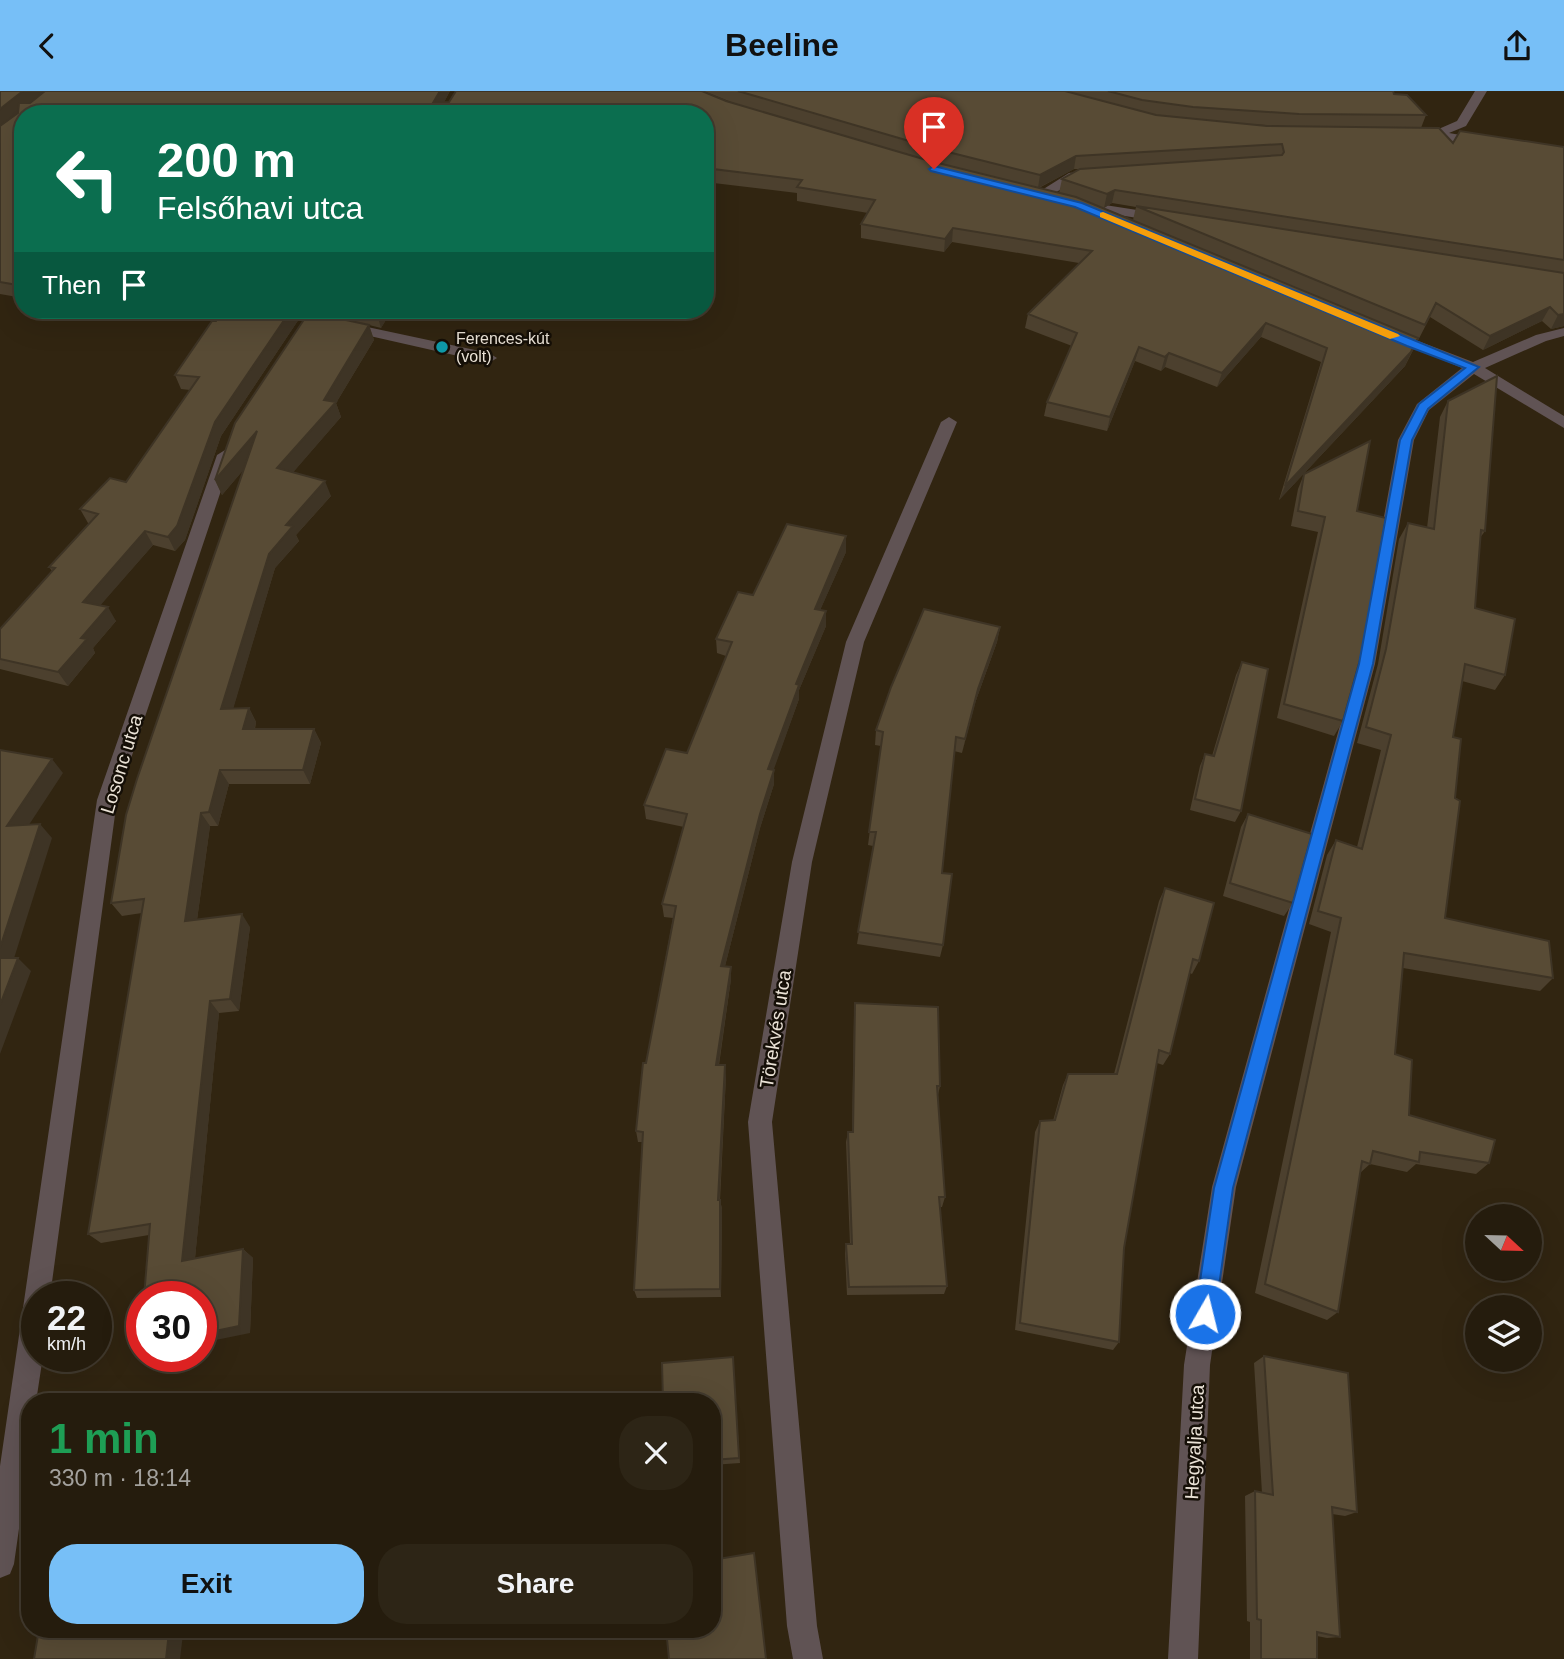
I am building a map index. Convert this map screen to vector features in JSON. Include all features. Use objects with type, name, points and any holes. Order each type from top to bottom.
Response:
[{"type":"street","points":[[1436,135],[1462,123],[1481,91]]},
{"type":"street","points":[[1409,135],[1436,135],[1503,146]]},
{"type":"street","points":[[1101,174],[1074,176],[1034,193],[1079,205],[1175,220]]},
{"type":"street","points":[[1079,205],[1141,231]]},
{"type":"street","points":[[322,322],[489,358]]},
{"type":"street","points":[[1376,328],[1473,367],[1564,423]]},
{"type":"street","name":"Hegyalja utca","points":[[1183,1659],[1197,1365],[1224,1188],[1366,664],[1406,440],[1423,407],[1473,367],[1541,338],[1564,332]]},
{"type":"street","name":"Törekvés utca","points":[[808,1659],[760,1122],[802,862],[855,642],[949,422]]},
{"type":"street","name":"Losonc utca","points":[[40,1281],[107,800],[231,436]]},
{"type":"street","name":"Losonc utca","points":[[24,1393],[27,1372]]},
{"type":"street","name":"Losonc utca","points":[[0,1564],[21,1414]]},
{"type":"building","points":[[0,91],[23,91],[0,109]]},
{"type":"building","points":[[45,91],[440,91],[433,103],[449,102],[456,91],[702,91],[726,101],[930,161],[1076,197],[1418,338],[1411,352],[1285,486],[1327,348],[1266,323],[1222,373],[1169,353],[1165,357],[1139,347],[1110,417],[1047,402],[1077,333],[1028,314],[1092,251],[953,228],[945,239],[861,224],[875,200],[797,187],[802,180],[714,169],[714,105],[19,105],[30,103]]},
{"type":"building","points":[[738,91],[1065,91],[1156,115],[1267,126],[1439,128],[1453,143],[1460,131],[1564,147],[1564,260],[1115,190],[1107,194],[1062,179],[1080,169],[1282,155],[1282,144],[1076,156],[1040,175],[940,150]]},
{"type":"building","points":[[1108,91],[1393,91],[1394,94],[1407,95],[1426,115],[1299,114],[1193,107],[1142,100]]},
{"type":"building","points":[[14,116],[14,284],[0,282],[0,126]]},
{"type":"building","points":[[1136,206],[1564,273],[1564,314],[1558,315],[1550,307],[1490,336],[1436,303],[1425,325]]},
{"type":"building","points":[[285,319],[215,422],[177,526],[168,537],[145,531],[83,602],[108,607],[81,638],[87,639],[58,672],[0,659],[0,629],[55,568],[49,567],[98,514],[80,509],[110,478],[126,482],[199,377],[175,375],[212,321]]},
{"type":"building","points":[[304,319],[341,319],[369,325],[324,400],[336,402],[277,468],[325,481],[286,525],[293,526],[269,554],[221,709],[249,708],[243,729],[314,729],[303,770],[220,770],[209,812],[201,813],[185,921],[242,914],[230,999],[210,1001],[182,1261],[243,1249],[239,1326],[217,1331],[217,1281],[145,1281],[150,1224],[88,1234],[144,899],[111,903],[126,815],[257,431],[215,480],[235,423]]},
{"type":"building","points":[[1497,376],[1485,531],[1481,530],[1475,608],[1515,619],[1505,675],[1465,664],[1453,737],[1461,739],[1455,798],[1460,801],[1445,918],[1549,941],[1553,978],[1404,953],[1395,1054],[1412,1060],[1409,1115],[1495,1140],[1489,1163],[1420,1152],[1419,1162],[1373,1151],[1370,1164],[1362,1161],[1338,1312],[1265,1284],[1341,918],[1318,911],[1336,840],[1362,849],[1391,735],[1366,727],[1386,649],[1408,523],[1434,529],[1448,401]]},
{"type":"building","points":[[1370,441],[1357,511],[1386,518],[1363,649],[1343,721],[1284,704],[1325,517],[1298,511],[1304,474]]},
{"type":"building","points":[[787,524],[846,536],[815,609],[826,611],[796,684],[799,685],[768,769],[774,770],[721,966],[731,967],[716,1065],[725,1065],[718,1200],[720,1289],[634,1290],[643,1132],[636,1131],[643,1063],[646,1063],[676,906],[662,904],[687,814],[644,805],[666,749],[687,753],[732,642],[716,639],[738,592],[753,595]]},
{"type":"building","points":[[924,609],[1000,627],[978,689],[965,739],[956,737],[942,873],[952,874],[943,945],[858,932],[876,832],[869,832],[883,732],[876,730]]},
{"type":"building","points":[[1242,662],[1268,669],[1241,811],[1195,799],[1205,754],[1214,756]]},
{"type":"building","points":[[0,750],[52,759],[7,826],[40,824],[0,948]]},
{"type":"building","points":[[1248,814],[1312,834],[1293,903],[1230,883]]},
{"type":"building","points":[[1165,888],[1214,903],[1199,961],[1193,959],[1170,1054],[1159,1050],[1124,1248],[1119,1342],[1020,1323],[1040,1121],[1055,1120],[1068,1074],[1117,1074]]},
{"type":"building","points":[[0,958],[18,958],[0,1005]]},
{"type":"building","points":[[855,1003],[938,1007],[940,1086],[937,1086],[945,1197],[939,1197],[947,1286],[849,1287],[846,1244],[852,1244],[848,1132],[853,1132]]},
{"type":"building","points":[[1264,1356],[1348,1373],[1357,1512],[1332,1507],[1340,1637],[1317,1632],[1317,1659],[1261,1659],[1261,1620],[1257,1619],[1255,1491],[1273,1495]]},
{"type":"building","points":[[733,1357],[739,1458],[721,1459],[721,1393],[663,1393],[662,1363]]},
{"type":"building","points":[[754,1553],[766,1659],[669,1659],[667,1638],[721,1638],[721,1558]]},
{"type":"building","points":[[38,1638],[168,1638],[166,1659],[34,1659]]},
{"type":"slow traffic","points":[[1103,215],[1394,336]]},
{"type":"place","name":"Ferences-kút (volt)","points":[[442,347]]},
{"type":"route","points":[[934,169],[1079,205],[1410,344],[1473,367],[1423,407],[1406,440],[1366,664],[1224,1188],[1205,1314]]}]
